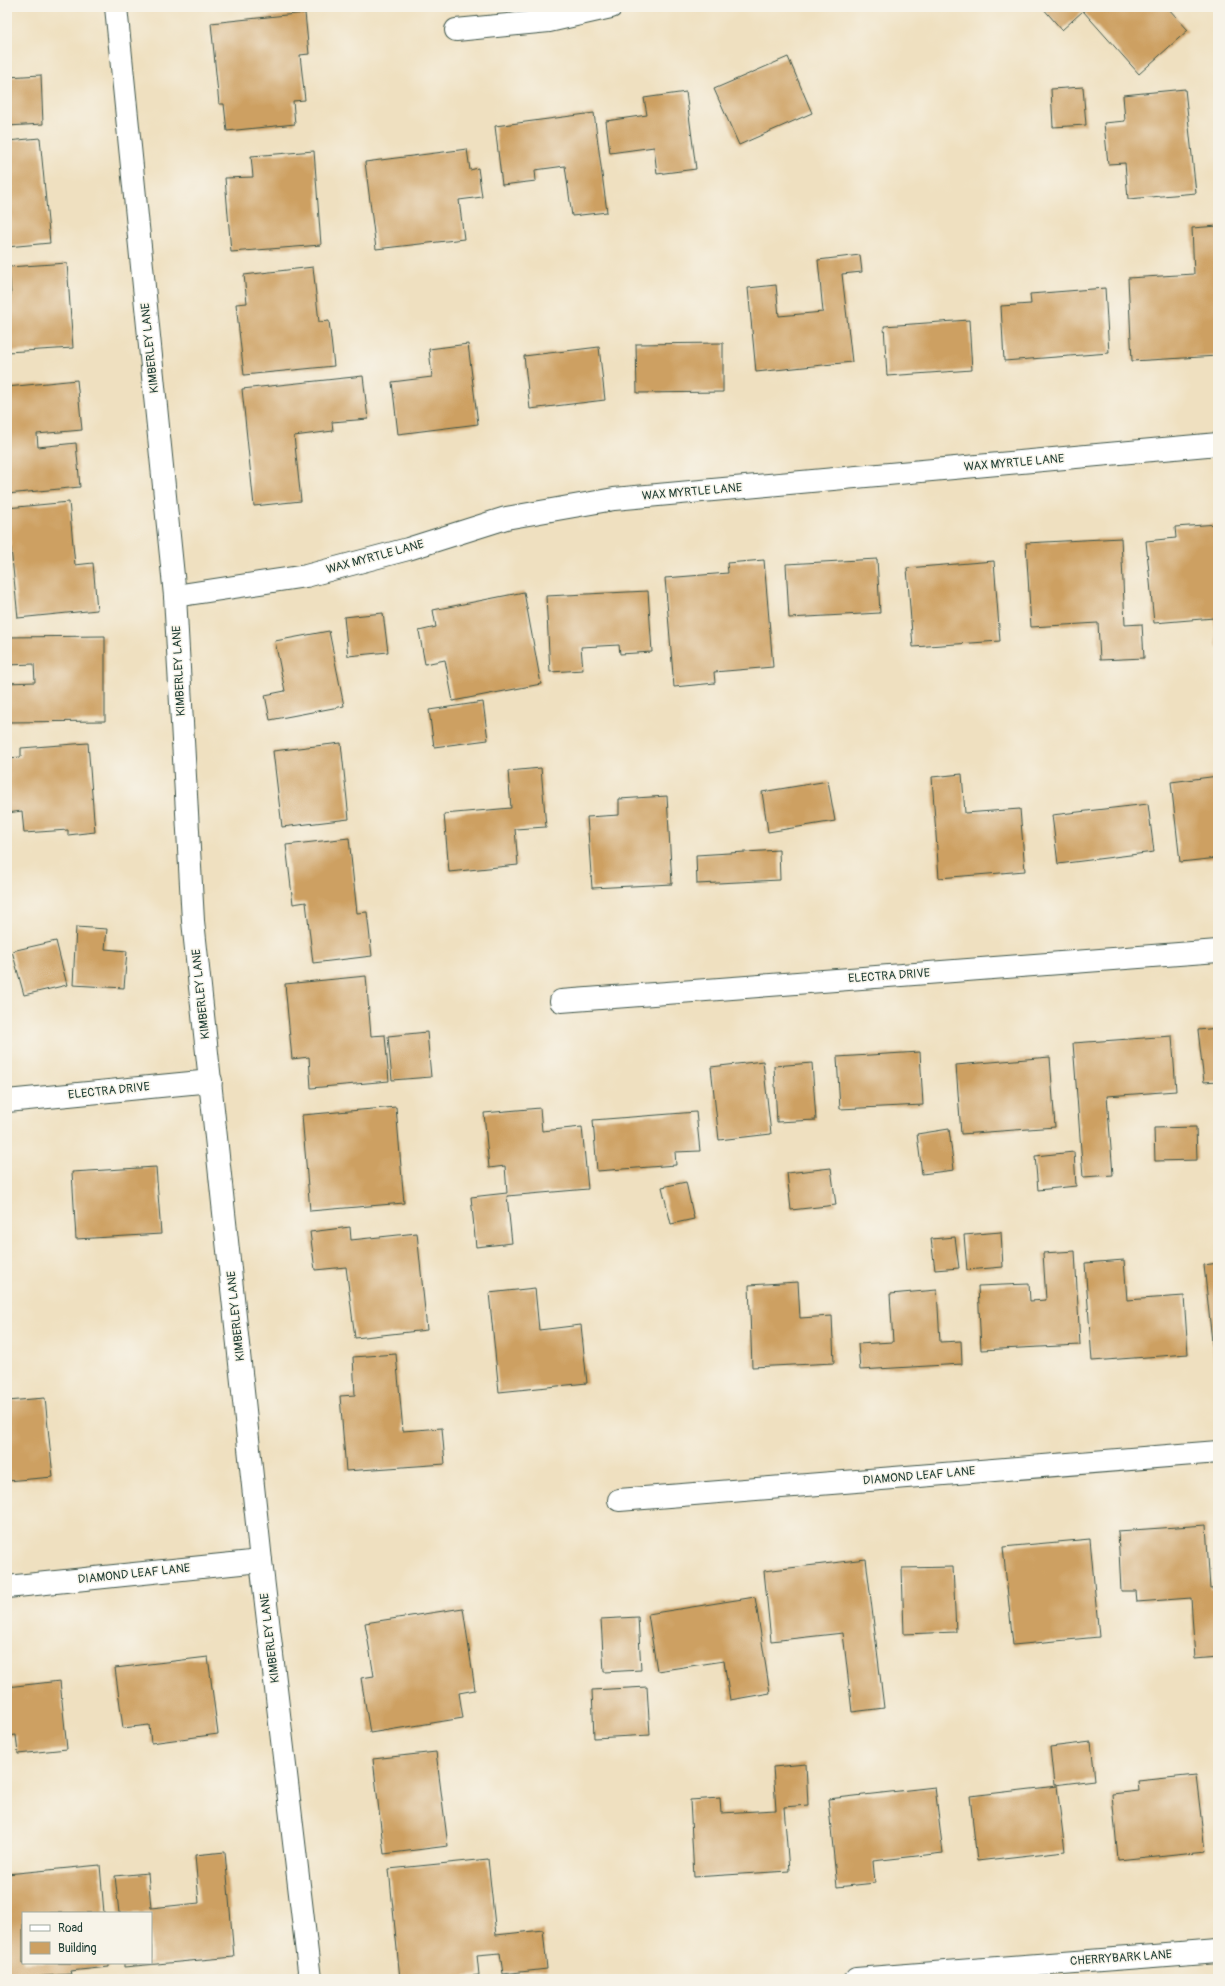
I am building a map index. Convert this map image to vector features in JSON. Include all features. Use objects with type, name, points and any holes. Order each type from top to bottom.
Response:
[{"type":"street","name":"KIMBERLEY LANE","points":[[116,7],[175,596],[193,921],[262,1561],[310,1979]]},
{"type":"street","points":[[456,30],[549,21],[611,7]]},
{"type":"street","name":"WAX MYRTLE LANE","points":[[175,596],[306,576],[408,549],[506,518],[614,499],[1218,444]]},
{"type":"street","name":"ELECTRA DRIVE","points":[[561,1001],[1218,951]]},
{"type":"street","name":"ELECTRA DRIVE","points":[[7,1101],[211,1081]]},
{"type":"street","name":"DIAMOND LEAF LANE","points":[[619,1500],[1218,1452]]},
{"type":"street","name":"DIAMOND LEAF LANE","points":[[7,1586],[262,1561]]},
{"type":"street","name":"CHERRYBARK LANE","points":[[856,1979],[1218,1951]]},
{"type":"building","points":[[1042,7],[1167,7],[1188,30],[1139,74],[1083,11],[1062,30]]},
{"type":"building","points":[[305,13],[309,54],[300,55],[305,100],[293,101],[295,124],[227,131],[224,104],[219,104],[211,23]]},
{"type":"building","points":[[788,57],[812,113],[739,145],[714,89]]},
{"type":"building","points":[[41,75],[43,124],[7,126],[7,77]]},
{"type":"building","points":[[1083,87],[1086,125],[1053,127],[1051,89]]},
{"type":"building","points":[[1185,89],[1196,193],[1128,199],[1125,163],[1108,164],[1104,123],[1125,121],[1123,95]]},
{"type":"building","points":[[686,92],[696,169],[657,174],[654,147],[610,153],[606,121],[647,115],[644,98]]},
{"type":"building","points":[[594,113],[607,212],[572,216],[565,166],[535,170],[536,181],[502,185],[495,126]]},
{"type":"building","points":[[40,138],[50,243],[7,247],[7,141]]},
{"type":"building","points":[[467,149],[470,170],[478,168],[482,197],[459,200],[464,239],[376,249],[365,162]]},
{"type":"building","points":[[314,151],[321,245],[231,252],[225,178],[253,177],[251,156]]},
{"type":"building","points":[[1218,226],[1218,356],[1132,361],[1128,278],[1194,274],[1192,228]]},
{"type":"building","points":[[860,255],[862,272],[842,274],[852,362],[756,372],[748,288],[776,285],[779,316],[823,312],[818,260]]},
{"type":"building","points":[[67,263],[73,348],[7,352],[7,295],[11,295],[9,267]]},
{"type":"building","points":[[313,267],[319,322],[329,321],[334,366],[244,375],[236,304],[247,303],[244,275]]},
{"type":"building","points":[[1105,288],[1109,353],[1004,361],[1001,306],[1031,304],[1030,294]]},
{"type":"building","points":[[969,320],[972,370],[887,376],[884,326]]},
{"type":"building","points":[[723,343],[723,392],[637,393],[636,344]]},
{"type":"building","points":[[468,344],[478,424],[398,434],[392,382],[432,377],[429,349]]},
{"type":"building","points":[[599,347],[605,400],[530,409],[524,356]]},
{"type":"building","points":[[363,376],[368,419],[332,422],[333,431],[294,436],[301,501],[254,506],[242,389]]},
{"type":"building","points":[[77,380],[82,430],[37,434],[38,447],[76,443],[80,487],[7,494],[7,387]]},
{"type":"building","points":[[69,502],[75,565],[93,563],[97,610],[18,618],[7,508]]},
{"type":"building","points":[[1218,524],[1217,647],[1214,618],[1154,623],[1146,541],[1176,538],[1175,527]]},
{"type":"building","points":[[1121,538],[1125,625],[1142,624],[1144,658],[1100,660],[1098,623],[1031,627],[1026,543]]},
{"type":"building","points":[[877,559],[880,613],[789,618],[786,564]]},
{"type":"building","points":[[764,560],[773,667],[714,672],[715,683],[674,687],[665,578],[728,573],[727,563]]},
{"type":"building","points":[[994,561],[1000,641],[913,647],[907,568]]},
{"type":"building","points":[[648,591],[652,652],[620,654],[619,645],[581,647],[583,670],[550,672],[546,596]]},
{"type":"building","points":[[524,592],[541,684],[453,701],[445,660],[425,664],[419,631],[436,627],[433,610]]},
{"type":"building","points":[[383,613],[388,652],[348,656],[344,617]]},
{"type":"building","points":[[329,631],[344,706],[270,720],[265,695],[285,691],[275,641]]},
{"type":"building","points":[[105,636],[105,721],[7,722],[7,683],[35,682],[34,664],[7,665],[7,637]]},
{"type":"building","points":[[483,702],[488,740],[434,747],[429,710]]},
{"type":"building","points":[[88,743],[95,832],[68,835],[68,830],[24,833],[22,811],[7,813],[7,758],[21,757],[21,748]]},
{"type":"building","points":[[341,743],[349,819],[282,827],[273,751]]},
{"type":"building","points":[[541,768],[546,827],[515,829],[518,865],[449,872],[444,814],[511,808],[508,771]]},
{"type":"building","points":[[962,774],[965,813],[1020,809],[1025,871],[939,878],[932,777]]},
{"type":"building","points":[[1218,776],[1218,858],[1180,862],[1171,782]]},
{"type":"building","points":[[828,781],[835,821],[768,832],[762,792]]},
{"type":"building","points":[[667,796],[672,884],[592,888],[587,817],[619,815],[619,799]]},
{"type":"building","points":[[1148,804],[1154,852],[1058,864],[1052,815]]},
{"type":"building","points":[[349,838],[357,913],[367,912],[372,956],[313,963],[306,902],[293,904],[286,845]]},
{"type":"building","points":[[779,850],[780,880],[697,884],[696,855]]},
{"type":"building","points":[[76,927],[107,929],[105,949],[127,951],[124,988],[73,985]]},
{"type":"building","points":[[56,941],[67,985],[24,995],[12,951]]},
{"type":"building","points":[[366,976],[371,1036],[385,1035],[389,1081],[311,1088],[309,1057],[292,1059],[285,984]]},
{"type":"building","points":[[1218,1028],[1218,1081],[1204,1082],[1198,1030]]},
{"type":"building","points":[[427,1032],[431,1077],[392,1080],[388,1036]]},
{"type":"building","points":[[1172,1036],[1176,1091],[1107,1096],[1113,1175],[1083,1177],[1073,1043]]},
{"type":"building","points":[[920,1052],[923,1105],[840,1109],[837,1057]]},
{"type":"building","points":[[1050,1057],[1055,1127],[961,1134],[956,1065]]},
{"type":"building","points":[[763,1061],[771,1134],[719,1140],[711,1067]]},
{"type":"building","points":[[812,1063],[816,1120],[777,1122],[774,1066]]},
{"type":"building","points":[[396,1107],[404,1203],[310,1211],[302,1115]]},
{"type":"building","points":[[540,1108],[542,1131],[582,1127],[588,1189],[507,1196],[512,1243],[476,1247],[471,1197],[507,1193],[505,1166],[489,1168],[484,1113]]},
{"type":"building","points":[[696,1112],[700,1151],[675,1152],[676,1165],[597,1171],[593,1120]]},
{"type":"building","points":[[1196,1127],[1197,1160],[1155,1161],[1154,1128]]},
{"type":"building","points":[[949,1129],[954,1170],[922,1174],[917,1134]]},
{"type":"building","points":[[1074,1152],[1076,1186],[1038,1190],[1035,1156]]},
{"type":"building","points":[[156,1167],[161,1234],[76,1239],[72,1172]]},
{"type":"building","points":[[831,1168],[836,1205],[791,1210],[787,1173]]},
{"type":"building","points":[[686,1182],[694,1219],[671,1224],[662,1187]]},
{"type":"building","points":[[350,1227],[351,1240],[417,1233],[427,1330],[355,1338],[346,1267],[315,1270],[310,1232]]},
{"type":"building","points":[[1001,1232],[1003,1267],[967,1270],[964,1235]]},
{"type":"building","points":[[955,1237],[959,1268],[935,1270],[931,1239]]},
{"type":"building","points":[[1075,1251],[1080,1345],[981,1350],[978,1286],[1029,1284],[1030,1301],[1046,1300],[1043,1253]]},
{"type":"building","points":[[1124,1260],[1127,1300],[1184,1296],[1188,1354],[1092,1361],[1085,1263]]},
{"type":"building","points":[[1218,1263],[1218,1361],[1214,1361],[1204,1265]]},
{"type":"building","points":[[798,1282],[800,1318],[832,1316],[834,1363],[752,1367],[749,1285]]},
{"type":"building","points":[[535,1288],[539,1330],[581,1325],[587,1383],[499,1392],[489,1293]]},
{"type":"building","points":[[937,1290],[940,1342],[961,1341],[962,1364],[860,1370],[858,1344],[893,1342],[890,1294]]},
{"type":"building","points":[[396,1354],[403,1431],[442,1428],[445,1464],[346,1471],[340,1396],[355,1395],[353,1357]]},
{"type":"building","points":[[45,1398],[53,1477],[7,1481],[7,1401]]},
{"type":"building","points":[[1206,1525],[1210,1589],[1218,1588],[1218,1657],[1195,1659],[1191,1598],[1137,1602],[1136,1591],[1121,1591],[1118,1531]]},
{"type":"building","points":[[1090,1539],[1099,1637],[1013,1645],[1003,1547]]},
{"type":"building","points":[[866,1559],[884,1708],[852,1712],[843,1633],[771,1641],[764,1571]]},
{"type":"building","points":[[953,1567],[956,1632],[904,1634],[902,1568]]},
{"type":"building","points":[[755,1597],[770,1693],[730,1700],[724,1661],[657,1671],[648,1614]]},
{"type":"building","points":[[463,1608],[475,1690],[459,1693],[463,1718],[370,1733],[361,1678],[374,1676],[365,1623]]},
{"type":"building","points":[[638,1617],[641,1670],[604,1672],[601,1619]]},
{"type":"building","points":[[208,1657],[218,1734],[151,1743],[149,1725],[123,1728],[115,1668]]},
{"type":"building","points":[[60,1681],[67,1749],[18,1754],[16,1735],[7,1736],[7,1687]]},
{"type":"building","points":[[647,1687],[650,1735],[594,1738],[592,1690]]},
{"type":"building","points":[[1091,1742],[1095,1780],[1054,1785],[1050,1747]]},
{"type":"building","points":[[436,1752],[448,1846],[384,1854],[373,1759]]},
{"type":"building","points":[[806,1764],[808,1805],[784,1807],[789,1871],[694,1877],[690,1800],[720,1798],[721,1813],[776,1810],[773,1767]]},
{"type":"building","points":[[1196,1775],[1205,1851],[1118,1860],[1112,1794],[1139,1791],[1138,1781]]},
{"type":"building","points":[[1057,1786],[1065,1851],[977,1861],[970,1796]]},
{"type":"building","points":[[935,1787],[943,1853],[873,1861],[875,1883],[837,1887],[828,1799]]},
{"type":"building","points":[[225,1852],[234,1957],[124,1967],[124,1964],[152,1964],[152,1912],[119,1912],[115,1876],[148,1873],[151,1908],[199,1903],[195,1855]]},
{"type":"building","points":[[488,1859],[496,1935],[543,1930],[547,1969],[503,1974],[500,1953],[477,1955],[479,1975],[443,1979],[400,1979],[389,1869]]},
{"type":"building","points":[[100,1865],[104,1912],[22,1912],[22,1964],[109,1964],[109,1967],[70,1971],[71,1974],[7,1979],[7,1874]]}]
